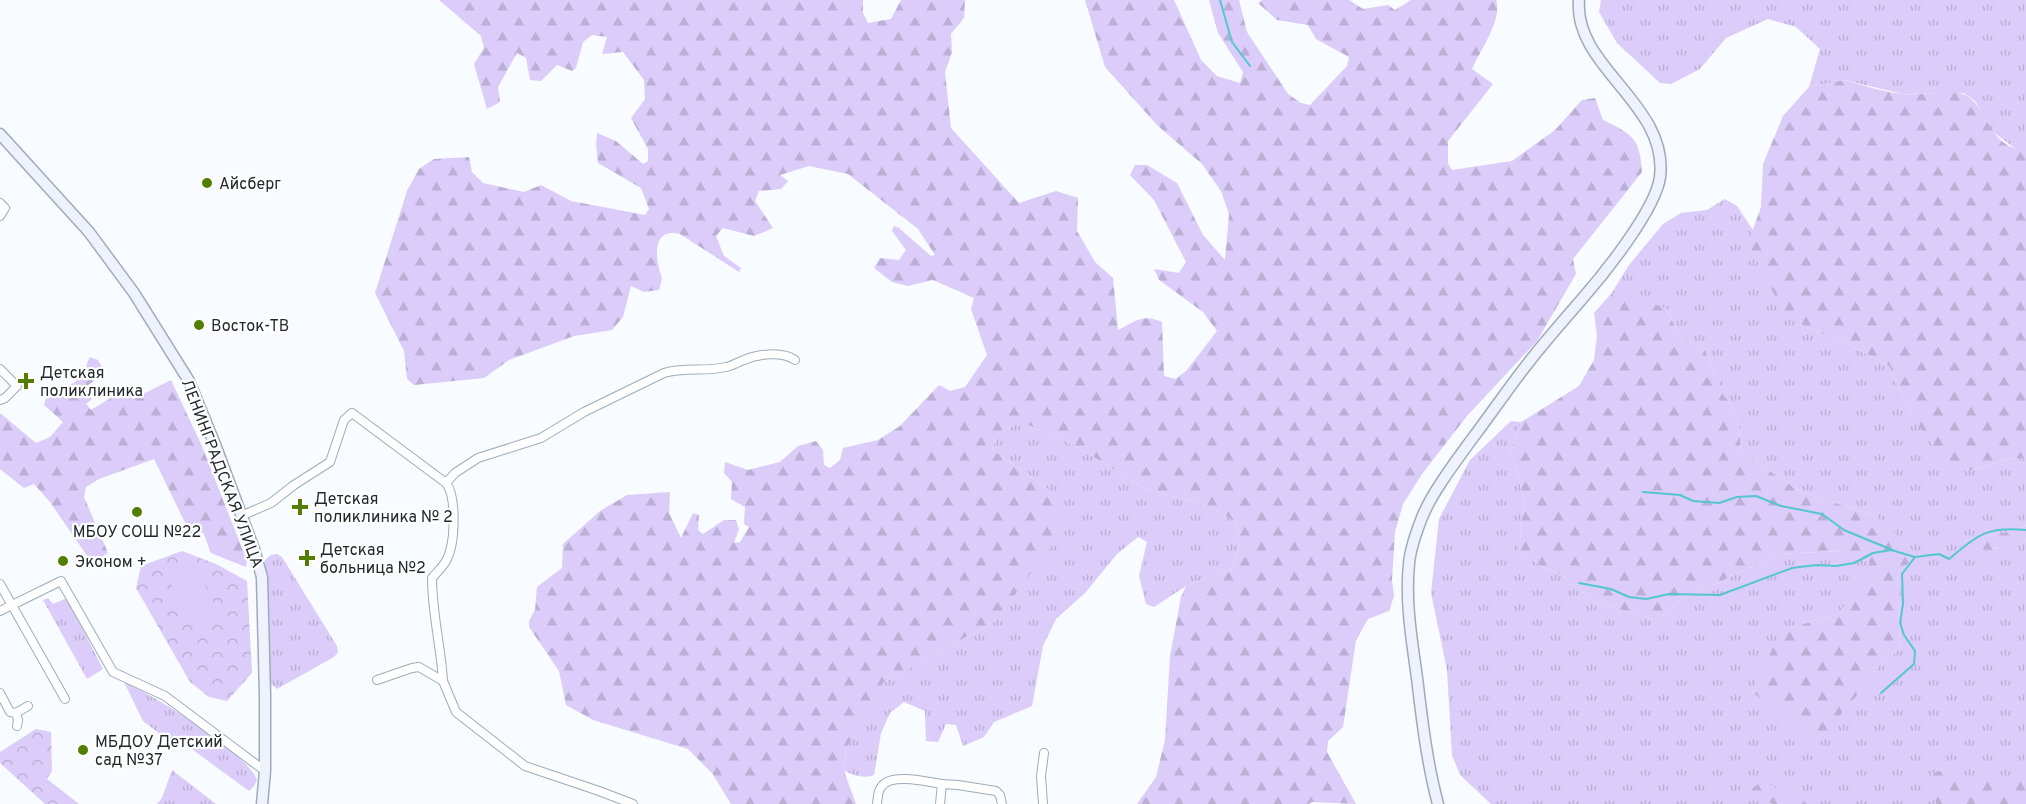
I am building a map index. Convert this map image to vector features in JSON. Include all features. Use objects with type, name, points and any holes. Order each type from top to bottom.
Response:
[{"type":"street","points":[[1438,804],[1423,727],[1409,619],[1409,563],[1422,518],[1450,469],[1523,370],[1595,284],[1645,216],[1655,196],[1660,177],[1658,141],[1645,117],[1603,64],[1587,37],[1578,12],[1580,0]]},
{"type":"street","name":"ЛЕНИНГРАДСКАЯ УЛИЦА","points":[[0,134],[89,232],[134,293],[197,398],[262,576],[265,640],[265,771],[262,804]]},
{"type":"street","points":[[0,203],[5,208],[0,216]]},
{"type":"street","points":[[446,483],[455,473],[478,458],[541,438],[584,412],[664,373],[677,369],[727,367],[746,358],[765,355],[788,356],[795,360]]},
{"type":"street","points":[[0,369],[17,386],[0,400]]},
{"type":"street","points":[[241,516],[272,503],[294,484],[330,462],[344,420],[352,413],[446,483],[452,493],[451,548],[446,562],[432,578],[432,600],[443,681],[456,712],[525,766],[599,790],[633,804]]},
{"type":"street","points":[[0,611],[62,581],[113,672],[165,696],[265,771]]},
{"type":"street","points":[[0,584],[65,699]]},
{"type":"street","points":[[377,680],[419,667],[443,681]]},
{"type":"street","points":[[0,693],[10,712],[15,713],[28,706]]},
{"type":"street","points":[[15,713],[18,720],[17,726]]},
{"type":"street","points":[[1043,804],[1041,776],[1044,753]]},
{"type":"street","points":[[877,804],[878,793],[882,785],[894,779],[958,785],[996,792],[1000,795],[1002,804]]},
{"type":"street","points":[[940,804],[942,784]]},
{"type":"green space","points":[[439,0],[863,0],[863,13],[868,23],[891,19],[901,0],[965,0],[964,18],[951,34],[952,52],[945,72],[951,128],[1019,203],[1056,191],[1078,198],[1077,231],[1095,262],[1113,278],[1118,330],[1144,318],[1162,322],[1164,376],[1175,379],[1186,371],[1217,331],[1203,312],[1159,280],[1154,269],[1179,273],[1186,262],[1154,200],[1130,175],[1135,165],[1147,165],[1177,183],[1203,235],[1225,260],[1229,214],[1221,191],[1202,164],[1158,126],[1105,67],[1085,0],[1174,0],[1201,60],[1217,76],[1240,83],[1243,72],[1218,33],[1209,0],[1239,0],[1247,32],[1288,94],[1301,103],[1310,105],[1347,66],[1349,57],[1316,39],[1308,25],[1277,20],[1258,3],[1262,0],[1349,0],[1363,9],[1388,5],[1395,10],[1411,0],[1496,0],[1494,25],[1472,69],[1493,84],[1448,141],[1448,163],[1452,170],[1512,161],[1555,130],[1582,100],[1595,98],[1603,120],[1633,138],[1639,152],[1642,172],[1573,259],[1576,274],[1537,341],[1467,416],[1422,474],[1403,504],[1395,532],[1392,580],[1394,596],[1389,611],[1368,619],[1356,640],[1343,727],[1328,741],[1327,752],[1356,804],[1312,802],[1309,804],[1137,804],[1156,777],[1165,740],[1170,656],[1181,597],[1186,586],[1232,569],[1239,546],[1237,523],[1207,505],[1144,488],[1074,445],[1028,425],[1014,425],[997,434],[992,449],[1049,490],[1057,505],[1057,532],[1053,544],[995,621],[883,683],[875,709],[846,749],[844,771],[856,804],[731,804],[712,773],[688,749],[593,720],[566,705],[559,671],[529,627],[529,621],[535,610],[537,587],[562,568],[563,544],[600,511],[627,495],[670,492],[669,513],[681,538],[693,513],[699,515],[698,530],[703,534],[724,520],[736,520],[739,529],[734,543],[740,542],[749,527],[744,524],[745,507],[731,499],[732,482],[724,473],[725,462],[748,470],[780,462],[798,446],[816,441],[823,450],[824,465],[830,468],[840,460],[843,448],[878,440],[900,426],[939,385],[950,391],[965,387],[987,355],[971,309],[974,298],[933,280],[908,286],[892,282],[874,268],[880,258],[899,260],[906,250],[892,231],[894,226],[931,256],[935,255],[918,229],[848,174],[809,166],[780,175],[788,181],[781,189],[759,191],[755,201],[773,228],[754,236],[723,228],[716,236],[724,256],[741,268],[739,272],[680,234],[664,235],[660,240],[657,254],[662,278],[659,290],[644,292],[631,286],[623,317],[612,330],[574,336],[509,360],[484,378],[414,385],[407,379],[404,351],[375,293],[407,191],[419,169],[434,159],[469,157],[472,172],[483,183],[524,192],[541,185],[571,201],[645,215],[649,209],[641,188],[598,163],[597,133],[616,141],[643,164],[648,161],[648,149],[631,118],[645,99],[644,80],[623,52],[602,54],[607,37],[592,35],[583,42],[576,68],[572,71],[557,65],[541,81],[530,80],[526,58],[517,53],[498,87],[500,102],[487,109],[474,64],[484,48],[481,36]]},
{"type":"green space","points":[[1601,0],[2026,0],[2026,151],[2017,150],[1992,131],[1976,102],[1964,93],[1903,94],[1844,80],[1809,87],[1820,49],[1796,27],[1768,19],[1726,38],[1700,69],[1671,84],[1660,83],[1617,43],[1599,12]]},
{"type":"green space","points":[[1844,80],[1903,94],[1962,94],[1975,103],[2004,143],[2026,151],[2026,458],[2008,459],[1973,470],[1956,469],[1942,458],[1915,421],[1889,366],[1840,340],[1807,328],[1782,309],[1752,251],[1751,235],[1761,207],[1763,164],[1783,116],[1809,87]]},
{"type":"green space","points":[[1725,199],[1737,206],[1753,230],[1751,236],[1807,328],[1840,340],[1889,366],[1915,421],[1973,470],[2008,459],[2026,458],[2026,525],[2019,530],[1964,540],[1996,549],[2026,539],[2026,804],[1491,804],[1460,775],[1452,755],[1447,670],[1431,593],[1439,519],[1470,460],[1511,421],[1521,422],[1510,452],[1524,500],[1519,550],[1545,569],[1560,574],[1597,603],[1657,620],[1679,601],[1779,554],[1840,551],[1871,563],[1840,613],[1790,628],[1752,692],[1818,740],[1854,699],[1881,663],[1900,649],[1897,574],[1915,557],[1876,516],[1801,492],[1741,452],[1739,426],[1705,350],[1679,336],[1667,309],[1617,293],[1611,294],[1629,265],[1663,224],[1681,213],[1707,210]]},
{"type":"green space","points":[[1619,290],[1667,309],[1679,336],[1705,350],[1739,426],[1741,452],[1801,492],[1876,516],[1913,550],[1915,557],[1897,574],[1900,649],[1881,663],[1818,741],[1752,692],[1777,639],[1790,628],[1840,613],[1870,563],[1840,551],[1779,554],[1679,601],[1657,620],[1597,603],[1560,574],[1545,569],[1519,550],[1524,500],[1510,452],[1521,422],[1579,386],[1594,360],[1597,336],[1594,313],[1611,294]]},
{"type":"green space","points":[[90,357],[98,360],[105,373],[84,388],[92,399],[86,404],[91,410],[127,388],[133,399],[171,380],[202,446],[247,561],[246,567],[211,553],[203,532],[192,537],[154,459],[99,479],[86,487],[84,497],[108,553],[92,563],[50,502],[34,484],[24,488],[0,469],[0,413],[36,443],[50,437],[63,422],[44,405],[48,392],[64,388],[78,380],[85,371]]},
{"type":"green space","points":[[1014,425],[1028,425],[1074,445],[1144,488],[1207,505],[1237,523],[1239,546],[1232,569],[1186,586],[1154,607],[1146,604],[1139,576],[1147,542],[1138,537],[1117,554],[1085,593],[1056,619],[1043,646],[1032,706],[994,722],[984,737],[963,746],[956,725],[946,724],[938,742],[926,741],[925,711],[904,702],[890,713],[881,733],[874,775],[862,777],[844,771],[846,749],[875,708],[883,683],[995,621],[1049,490],[992,449],[997,434]]},
{"type":"green space","points":[[2026,525],[2026,539],[1994,549],[1980,548],[1963,540],[2019,530]]},
{"type":"green space","points":[[182,551],[216,564],[247,581],[252,673],[227,701],[209,697],[190,682],[136,588],[141,566]]},
{"type":"green space","points":[[277,554],[282,557],[337,646],[338,652],[334,657],[277,689],[270,683],[265,560]]},
{"type":"green space","points":[[195,566],[220,615],[194,629],[169,580]]},
{"type":"green space","points":[[48,598],[53,604],[67,598],[103,669],[87,679],[43,600]]},
{"type":"green space","points":[[124,682],[176,711],[218,740],[250,768],[257,780],[254,786],[249,791],[189,747],[173,744],[143,721]]},
{"type":"green space","points":[[36,729],[51,732],[52,771],[47,779],[79,804],[45,804],[0,763],[0,752]]},
{"type":"green space","points":[[172,770],[216,804],[157,804],[162,798]]},
{"type":"green space","points":[[1949,770],[1998,785],[2026,776],[2026,804],[1936,804],[1932,773]]},
{"type":"green space","points":[[1763,781],[1807,804],[1773,804],[1748,791]]},
{"type":"waterway","points":[[1220,0],[1232,42],[1250,66]]},
{"type":"waterway","points":[[1643,492],[1680,495],[1693,501],[1719,503],[1737,497],[1756,496],[1781,506],[1822,514],[1844,530],[1890,549]]},
{"type":"waterway","points":[[1579,583],[1611,589],[1629,597],[1646,599],[1669,594],[1720,595],[1792,568],[1854,563],[1873,553],[1891,550],[1915,557],[1939,554],[1949,559],[1984,534],[2002,529],[2026,530]]},
{"type":"waterway","points":[[1881,693],[1914,664],[1915,651],[1904,635],[1900,623],[1903,604],[1902,574],[1915,557]]},
{"type":"place","name":"Айсберг","points":[[207,183]]},
{"type":"place","name":"Восток-ТВ","points":[[199,325]]},
{"type":"place","name":"Детская поликлиника","points":[[26,381]]},
{"type":"place","name":"Детская поликлиника № 2","points":[[300,507]]},
{"type":"place","name":"МБОУ СОШ №22","points":[[137,512]]},
{"type":"place","name":"Детская больница №2","points":[[307,558]]},
{"type":"place","name":"Эконом +","points":[[63,561]]},
{"type":"place","name":"МБДОУ Детский сад №37","points":[[83,750]]}]
